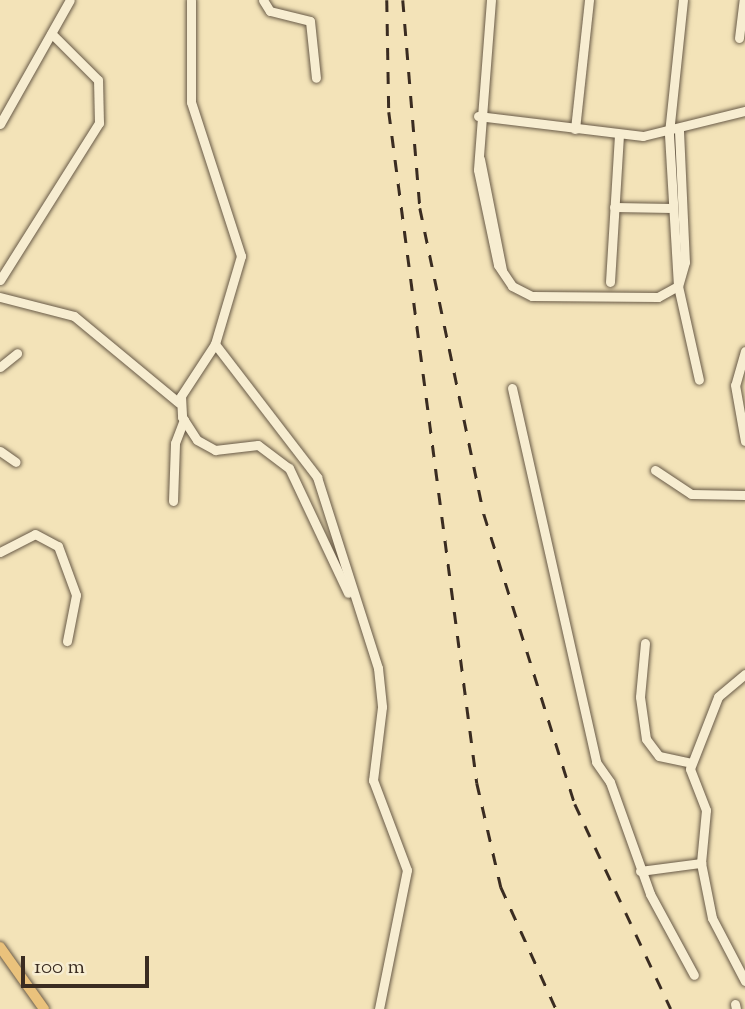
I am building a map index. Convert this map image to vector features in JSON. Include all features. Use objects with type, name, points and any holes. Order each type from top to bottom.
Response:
[{"type":"main road","points":[[0,947],[44,1009]]},
{"type":"street","points":[[0,124],[70,0]]},
{"type":"street","points":[[179,403],[215,344],[241,256],[191,102],[191,0]]},
{"type":"street","points":[[263,0],[270,11],[310,21],[316,78]]},
{"type":"street","points":[[491,0],[478,116],[480,158],[502,270],[518,291],[540,297],[658,297],[678,286],[685,262],[674,132]]},
{"type":"street","points":[[575,128],[589,0]]},
{"type":"street","points":[[683,0],[672,208],[678,286],[699,380]]},
{"type":"street","points":[[739,38],[744,0]]},
{"type":"street","points":[[0,280],[99,122],[98,80],[51,33]]},
{"type":"street","points":[[478,116],[619,134],[674,132],[745,111]]},
{"type":"street","points":[[610,282],[619,134]]},
{"type":"street","points":[[614,207],[672,208]]},
{"type":"street","points":[[0,297],[74,316],[179,403],[184,420],[197,440],[215,450],[258,445],[289,468],[359,615]]},
{"type":"street","points":[[215,344],[317,477],[381,689],[373,780],[407,870],[379,1009]]},
{"type":"street","points":[[745,351],[735,385],[745,440]]},
{"type":"street","points":[[0,368],[16,354]]},
{"type":"street","points":[[512,388],[541,498],[575,689],[596,762],[610,782],[640,871],[694,975]]},
{"type":"street","points":[[173,501],[175,443],[184,420]]},
{"type":"street","points":[[0,451],[16,462]]},
{"type":"street","points":[[655,470],[691,494],[745,495]]},
{"type":"street","points":[[0,552],[35,534],[58,546],[76,595],[67,642]]},
{"type":"street","points":[[645,643],[640,697],[646,739],[659,756],[691,763]]},
{"type":"street","points":[[745,674],[718,697],[691,763],[706,810],[701,863],[720,943],[745,981]]},
{"type":"street","points":[[640,871],[701,863]]},
{"type":"railway","points":[[387,0],[389,112],[477,783],[501,887],[556,1009]]},
{"type":"railway","points":[[403,0],[420,208],[484,514],[575,804],[671,1009]]}]
